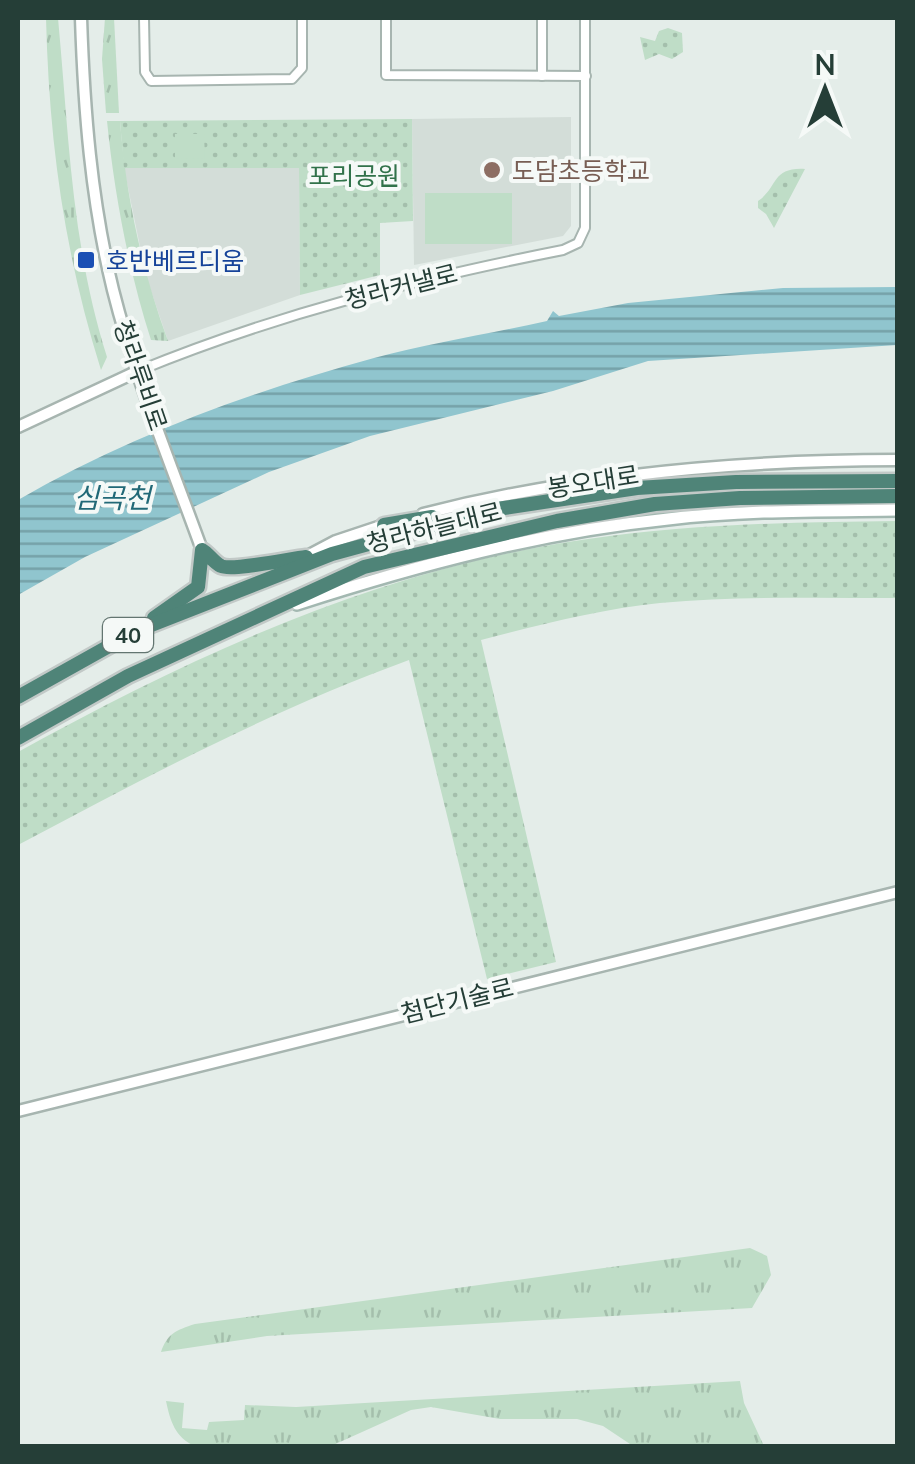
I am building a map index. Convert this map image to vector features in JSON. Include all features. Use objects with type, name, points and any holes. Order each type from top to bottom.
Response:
[{"type":"highway","name":"청라하늘대로","points":[[18,697],[136,631],[332,554],[423,528],[526,504],[637,488],[898,481]]},
{"type":"highway","name":"청라하늘대로","points":[[18,738],[128,676],[364,567],[557,521],[655,504],[740,498],[898,496]]},
{"type":"highway","points":[[384,524],[526,504]]},
{"type":"highway","points":[[202,550],[219,566],[235,569],[306,557]]},
{"type":"highway","points":[[136,631],[198,587],[202,550]]},
{"type":"main road","name":"봉오대로","points":[[240,622],[398,572],[562,534],[669,518],[898,510]]},
{"type":"street","name":"청라루비로","points":[[81,18],[92,176],[114,294],[202,550]]},
{"type":"street","points":[[144,18],[145,72],[151,81],[292,79],[302,68],[302,18]]},
{"type":"street","points":[[386,18],[386,75],[586,76]]},
{"type":"street","points":[[542,18],[542,76]]},
{"type":"street","name":"청라커낼로","points":[[18,427],[138,371],[293,314],[423,278],[563,250],[578,243],[585,228],[585,18]]},
{"type":"street","name":"봉오대로","points":[[246,588],[336,541],[384,524],[487,499],[634,473],[756,462],[898,460]]},
{"type":"street","name":"첨단기술로","points":[[18,1111],[898,892]]},
{"type":"shaded area","name":"도담초등학교","points":[[571,117],[571,226],[563,236],[414,265],[412,119]]},
{"type":"shaded area","points":[[124,168],[299,168],[300,295],[168,341],[146,276]]},
{"type":"green space","points":[[46,18],[58,18],[79,231],[107,357],[101,370],[77,283],[61,196]]},
{"type":"green space","points":[[105,18],[114,18],[119,113],[106,113],[102,59]]},
{"type":"green space","points":[[668,28],[682,33],[683,52],[672,59],[659,54],[645,60],[640,37],[655,41],[659,31]]},
{"type":"green space","name":"포리공원","points":[[412,119],[413,221],[380,223],[380,275],[300,295],[299,168],[124,168],[120,121]]},
{"type":"green space","points":[[107,121],[120,121],[136,233],[168,341],[151,340],[143,314],[123,232]]},
{"type":"green space","points":[[175,134],[204,134],[205,159],[175,158]]},
{"type":"green space","points":[[805,169],[774,228],[758,208],[758,201],[780,175]]},
{"type":"green space","points":[[425,193],[512,193],[512,244],[425,244]]},
{"type":"green space","points":[[897,521],[897,598],[749,598],[660,603],[592,613],[481,640],[556,962],[487,979],[409,660],[259,723],[18,845],[18,752],[154,681],[293,619],[438,571],[512,552],[588,539],[704,527]]},
{"type":"green space","points":[[750,1248],[767,1256],[771,1275],[752,1308],[267,1336],[161,1352],[173,1334],[195,1324]]},
{"type":"green space","points":[[740,1381],[744,1403],[764,1446],[633,1446],[603,1426],[577,1419],[500,1419],[431,1407],[411,1410],[331,1446],[195,1446],[178,1433],[166,1401],[184,1403],[182,1428],[207,1430],[209,1422],[244,1420],[245,1405],[296,1407]]},
{"type":"water","name":"심곡천","points":[[897,287],[897,345],[648,361],[553,391],[370,436],[269,472],[85,557],[18,595],[18,500],[147,436],[236,401],[374,358],[547,321],[553,311],[559,316],[628,303],[783,288]]},
{"type":"place","name":"도담초등학교","points":[[492,170]]},
{"type":"place","name":"호반베르디움","points":[[86,260]]}]
